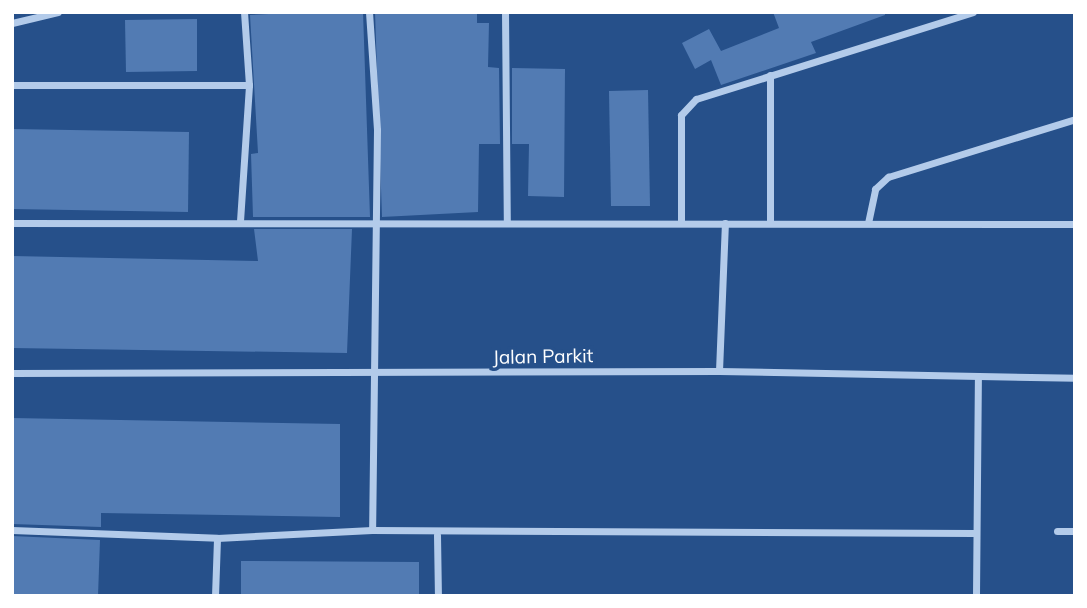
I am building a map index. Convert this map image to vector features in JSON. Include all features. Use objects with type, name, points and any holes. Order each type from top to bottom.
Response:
[{"type":"street","points":[[12,23],[58,12]]},
{"type":"street","points":[[240,221],[249,85],[244,12]]},
{"type":"street","points":[[369,12],[377,227],[372,530]]},
{"type":"street","points":[[505,12],[507,221]]},
{"type":"street","points":[[681,220],[685,107],[770,75],[973,12]]},
{"type":"street","points":[[770,75],[770,223]]},
{"type":"street","points":[[12,85],[249,85]]},
{"type":"street","points":[[868,223],[875,188],[888,177],[1075,119]]},
{"type":"street","points":[[12,223],[240,221],[377,227],[507,221],[681,220],[725,223],[1075,223]]},
{"type":"street","points":[[719,371],[725,223]]},
{"type":"street","name":"Jalan Parkit","points":[[12,373],[373,375],[719,371],[1075,378]]},
{"type":"street","points":[[976,596],[974,533],[978,378]]},
{"type":"street","points":[[12,530],[217,538],[372,530],[436,535],[974,533]]},
{"type":"street","points":[[1057,531],[1075,531]]},
{"type":"street","points":[[436,535],[438,596]]},
{"type":"street","points":[[215,596],[217,538]]},
{"type":"building","points":[[363,12],[370,217],[253,217],[251,154],[258,153],[250,15]]},
{"type":"building","points":[[375,12],[477,12],[477,23],[489,23],[488,67],[499,68],[500,144],[479,144],[478,212],[382,217]]},
{"type":"building","points":[[773,12],[885,12],[885,15],[811,42],[816,53],[721,85],[711,60],[695,69],[682,43],[709,29],[721,51],[779,28]]},
{"type":"building","points":[[197,19],[197,71],[126,72],[125,20]]},
{"type":"building","points":[[512,68],[565,69],[564,197],[528,196],[529,144],[512,144]]},
{"type":"building","points":[[648,90],[650,206],[611,206],[609,91]]},
{"type":"building","points":[[12,129],[189,132],[188,212],[12,209]]},
{"type":"building","points":[[254,229],[352,229],[347,353],[12,348],[12,256],[258,261]]},
{"type":"building","points":[[12,418],[340,424],[340,517],[101,513],[101,527],[12,524]]},
{"type":"building","points":[[12,536],[100,540],[98,596],[12,596]]},
{"type":"building","points":[[241,561],[419,562],[419,596],[241,596]]}]
